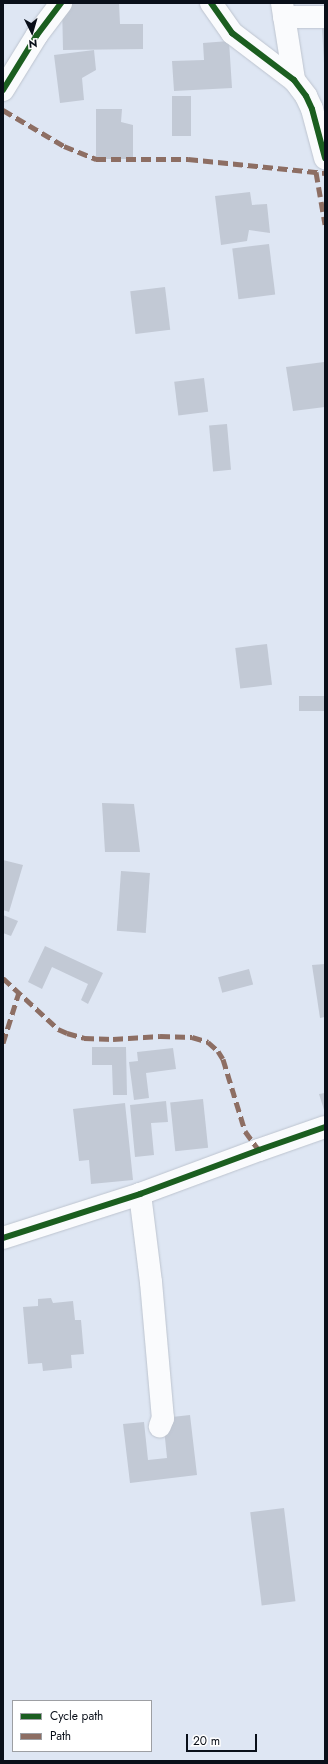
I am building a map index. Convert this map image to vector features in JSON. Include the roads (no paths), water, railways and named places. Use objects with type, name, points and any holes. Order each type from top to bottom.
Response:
[{"type":"street","points":[[3,90],[37,35],[61,3]]},
{"type":"street","points":[[210,3],[232,33],[294,80],[306,96],[312,109],[325,158]]},
{"type":"street","points":[[294,80],[283,10],[325,17]]},
{"type":"street","points":[[3,1238],[140,1194],[325,1127]]},
{"type":"street","points":[[140,1194],[151,1282],[163,1418],[160,1426]]}]
